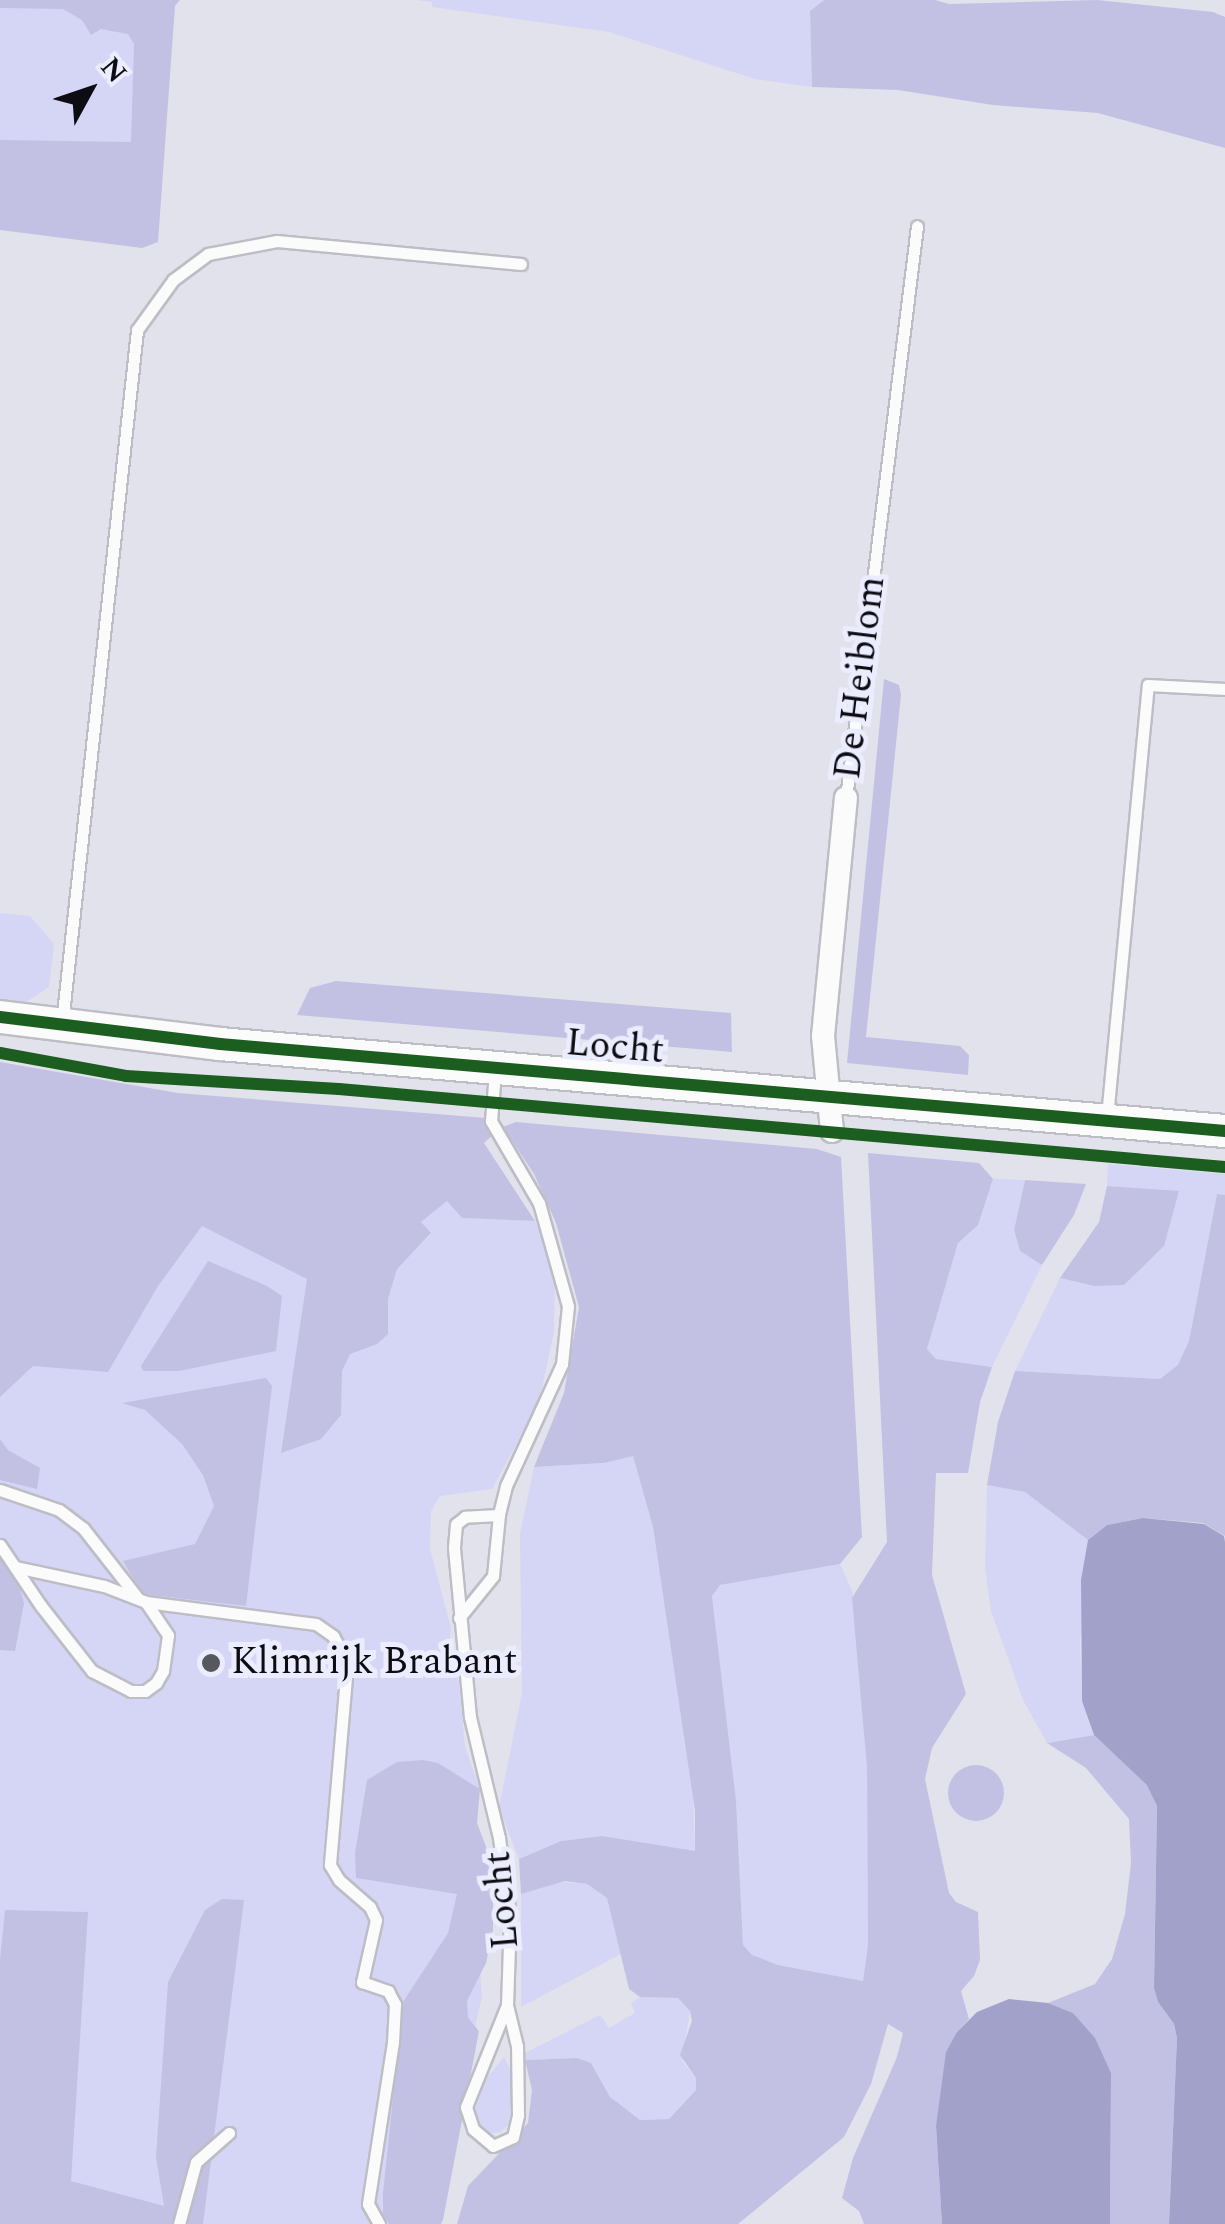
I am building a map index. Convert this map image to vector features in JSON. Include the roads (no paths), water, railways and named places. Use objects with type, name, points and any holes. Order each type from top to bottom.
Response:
[{"type":"street","name":"De Heiblom","points":[[832,1132],[823,1036],[846,798]]},
{"type":"street","name":"Locht","points":[[0,1017],[61,1027],[496,1068],[1225,1131]]},
{"type":"lane","name":"De Heiblom","points":[[846,798],[917,226]]},
{"type":"lane","points":[[61,1027],[137,330],[173,280],[208,254],[277,241],[520,264]]},
{"type":"lane","points":[[1106,1121],[1148,685],[1225,689]]},
{"type":"lane","points":[[459,1618],[493,1576],[506,1486],[562,1364],[568,1306],[538,1202],[490,1121],[496,1068]]},
{"type":"lane","points":[[0,1490],[58,1510],[83,1528],[142,1600],[168,1636],[167,1656],[156,1683],[145,1692],[131,1691],[92,1670],[0,1545]]},
{"type":"lane","name":"Locht","points":[[500,1515],[465,1518],[456,1524],[459,1618],[470,1717],[499,1838],[510,1915],[507,2005],[518,2046],[518,2114],[512,2138],[493,2146],[473,2129],[466,2107],[507,2005]]},
{"type":"lane","points":[[15,1567],[142,1600],[316,1624],[333,1636],[343,1654],[345,1694],[330,1865],[339,1880],[370,1907],[376,1920],[362,1982],[388,1991],[395,2004],[368,2204],[379,2224]]},
{"type":"lane","points":[[178,2224],[196,2162],[230,2133]]},
{"type":"place","name":"Klimrijk Brabant","points":[[211,1663]]}]
